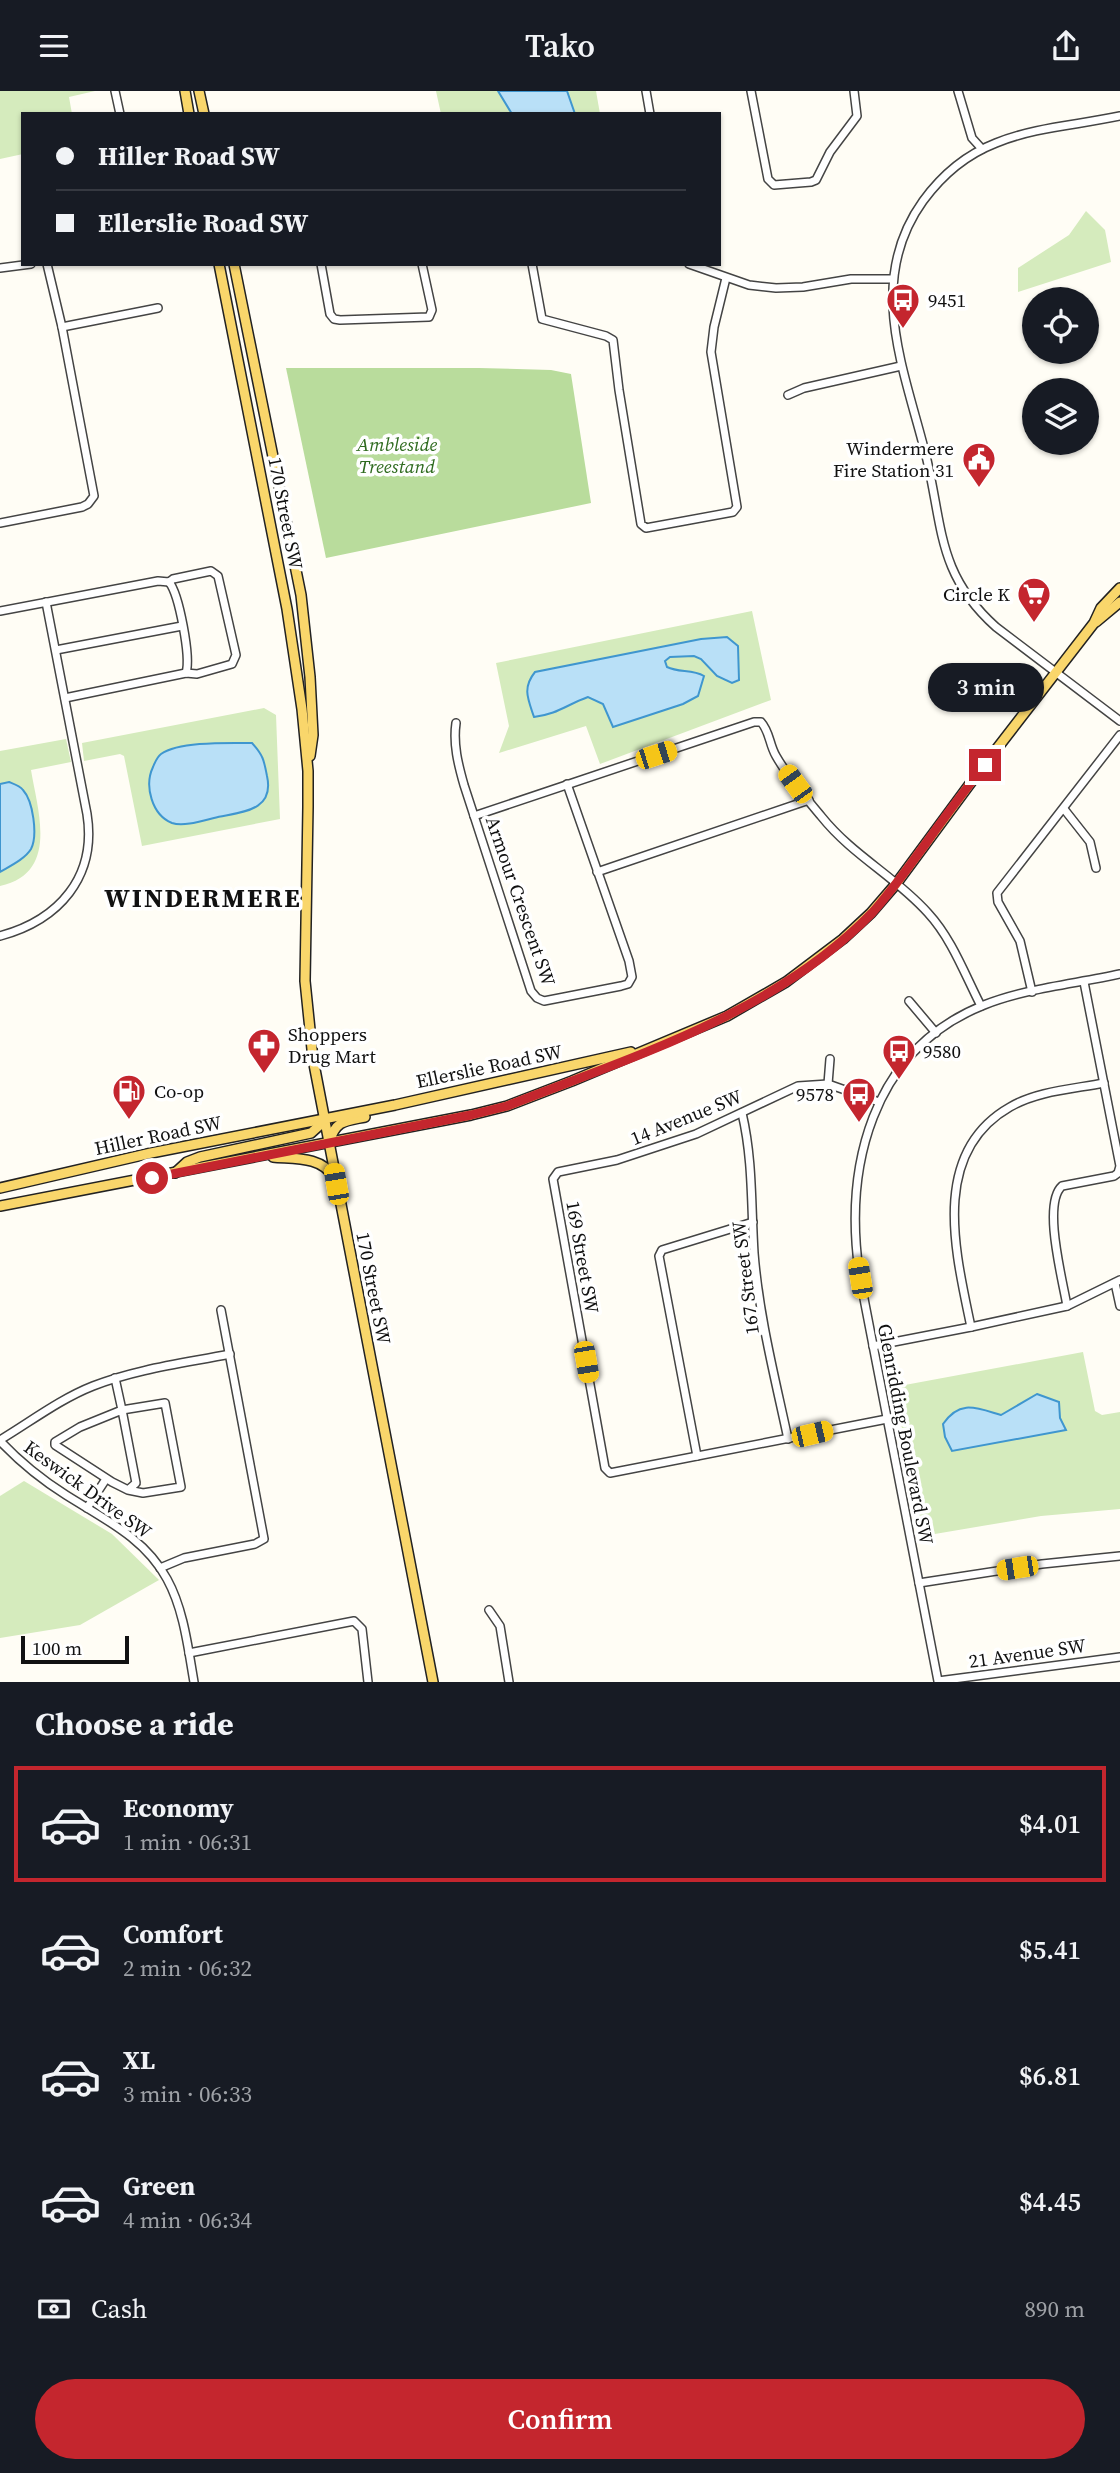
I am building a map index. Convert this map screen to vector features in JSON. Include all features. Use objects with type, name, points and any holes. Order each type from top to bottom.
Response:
[{"type":"main road","points":[[185,91],[189,112]]},
{"type":"main road","points":[[199,91],[204,112]]},
{"type":"main road","name":"170 Street SW","points":[[219,266],[287,609],[302,709],[308,771],[305,981],[310,1039],[433,1682]]},
{"type":"main road","name":"170 Street SW","points":[[234,266],[301,595],[310,669],[313,736],[308,771]]},
{"type":"main road","name":"Ellerslie Road SW","points":[[329,1144],[507,1106],[727,1016],[786,982],[843,939],[871,913],[896,884],[1094,623],[1101,608],[1120,588]]},
{"type":"main road","name":"Ellerslie Road SW","points":[[1094,623],[1120,602]]},
{"type":"main road","name":"Ellerslie Road SW","points":[[324,1119],[661,1044]]},
{"type":"main road","points":[[329,1144],[336,1126],[342,1122],[464,1096],[485,1085]]},
{"type":"main road","points":[[174,1174],[187,1162],[200,1157],[310,1133],[324,1119]]},
{"type":"main road","name":"Hiller Road SW","points":[[0,1188],[151,1153],[324,1119]]},
{"type":"main road","name":"Hiller Road SW","points":[[0,1206],[329,1144]]},
{"type":"main road","points":[[261,1156],[307,1160],[324,1165],[336,1184]]},
{"type":"street","points":[[115,91],[120,112]]},
{"type":"street","points":[[646,91],[650,112]]},
{"type":"street","points":[[751,91],[768,179],[774,185],[811,183],[816,180],[830,152],[857,115],[854,91]]},
{"type":"street","points":[[958,91],[972,138],[982,149]]},
{"type":"street","points":[[1120,116],[1023,135],[982,149],[950,170],[932,188],[916,211],[898,249],[892,279],[891,311],[901,366],[927,462],[943,544],[948,563],[958,582],[983,615],[1120,721]]},
{"type":"street","points":[[0,268],[21,265]]},
{"type":"street","points":[[0,521],[82,507],[92,500],[94,492],[47,266]]},
{"type":"street","points":[[321,266],[330,314],[334,319],[340,320],[429,317],[432,310],[422,266]]},
{"type":"street","points":[[532,266],[542,319],[611,337],[613,340],[641,524],[646,528],[733,512],[737,507],[716,391],[712,352],[714,327],[726,278]]},
{"type":"street","points":[[694,266],[749,285],[776,288],[851,279],[892,279]]},
{"type":"street","points":[[62,327],[158,308]]},
{"type":"street","points":[[788,395],[804,388],[901,366]]},
{"type":"street","points":[[0,611],[158,581],[169,582],[205,572],[215,573],[220,581],[236,655],[228,667],[65,698]]},
{"type":"street","points":[[169,582],[175,593],[188,662],[186,673]]},
{"type":"street","points":[[0,936],[39,921],[60,904],[77,883],[87,855],[89,823],[46,602]]},
{"type":"street","points":[[56,650],[181,626]]},
{"type":"street","points":[[474,816],[754,722],[761,722],[767,728],[773,751],[782,766],[845,844],[908,892],[930,914],[946,937],[981,1006]]},
{"type":"street","name":"Armour Crescent SW","points":[[456,723],[456,753],[531,991],[537,999],[552,1001],[628,984],[632,977],[629,961],[567,784]]},
{"type":"street","points":[[1032,992],[1020,941],[996,897],[998,889],[1120,735]]},
{"type":"street","points":[[597,872],[808,800]]},
{"type":"street","points":[[1064,809],[1090,842],[1096,867]]},
{"type":"street","name":"Glenridding Boulevard SW","points":[[938,1681],[858,1263],[856,1197],[862,1148],[879,1101],[900,1069],[936,1033],[981,1006],[1032,992],[1120,974]]},
{"type":"street","points":[[1067,1305],[1056,1245],[1054,1198],[1062,1186],[1118,1173],[1119,1161],[1084,982]]},
{"type":"street","points":[[909,1000],[936,1033]]},
{"type":"street","points":[[828,1084],[830,1059]]},
{"type":"street","points":[[971,1327],[955,1238],[957,1181],[964,1157],[979,1133],[993,1118],[1012,1106],[1047,1094],[1104,1083]]},
{"type":"street","name":"14 Avenue SW","points":[[554,1175],[650,1150],[696,1134],[798,1086],[828,1084],[879,1101]]},
{"type":"street","name":"167 Street SW","points":[[742,1113],[751,1166],[760,1303],[788,1439]]},
{"type":"street","name":"169 Street SW","points":[[554,1175],[559,1218],[608,1471],[697,1456]]},
{"type":"street","points":[[753,1222],[662,1250],[659,1256],[697,1456],[887,1419]]},
{"type":"street","points":[[873,1346],[1067,1305],[1117,1282],[1120,1306]]},
{"type":"street","points":[[160,1568],[179,1559],[256,1544],[264,1539],[222,1310]]},
{"type":"street","points":[[0,1441],[73,1395],[115,1378],[230,1354]]},
{"type":"street","points":[[115,1378],[136,1483],[128,1490]]},
{"type":"street","points":[[165,1403],[181,1487],[143,1493],[128,1490],[106,1479],[55,1445],[55,1442],[80,1427],[122,1410],[165,1403]]},
{"type":"street","name":"Keswick Drive SW","points":[[0,1441],[44,1481],[132,1537],[160,1568],[179,1610],[194,1682]]},
{"type":"street","points":[[87,1508],[106,1479]]},
{"type":"street","points":[[919,1583],[1042,1564],[1120,1556]]},
{"type":"street","points":[[489,1610],[500,1626],[509,1682]]},
{"type":"street","points":[[188,1653],[354,1621],[362,1629],[368,1682]]},
{"type":"street","name":"21 Avenue SW","points":[[938,1681],[1120,1657]]},
{"type":"green space","points":[[0,91],[95,91],[69,97],[72,112],[21,112],[21,154],[0,159]]},
{"type":"green space","points":[[436,91],[596,91],[600,112],[441,112]]},
{"type":"green space","points":[[1086,211],[1105,230],[1111,262],[1034,287],[1022,287],[1022,291],[1018,292],[1018,268],[1069,235]]},
{"type":"green space","name":"Ambleside Treestand","points":[[286,368],[479,368],[551,370],[571,374],[591,503],[326,558]]},
{"type":"green space","points":[[752,611],[771,700],[600,764],[586,726],[499,753],[509,726],[496,663]]},
{"type":"green space","points":[[264,708],[276,715],[280,819],[142,846],[124,756],[120,754],[84,761],[82,743]]},
{"type":"green space","points":[[66,739],[71,762],[31,770],[40,822],[38,855],[31,868],[19,879],[0,886],[0,751]]},
{"type":"green space","points":[[1083,1352],[1095,1411],[1102,1415],[1120,1412],[1120,1509],[1041,1516],[923,1536],[894,1387]]},
{"type":"green space","points":[[24,1481],[112,1534],[159,1580],[80,1625],[0,1638],[0,1496]]},
{"type":"water","points":[[498,91],[567,91],[574,112],[511,112]]},
{"type":"water","points":[[727,637],[738,646],[739,680],[732,683],[717,676],[701,659],[694,656],[670,657],[665,661],[667,667],[672,669],[704,676],[698,696],[683,704],[613,727],[603,704],[588,697],[534,717],[527,689],[535,672],[701,639]]},
{"type":"water","points":[[252,743],[263,758],[267,776],[268,788],[261,804],[244,812],[187,824],[172,823],[159,814],[149,783],[154,765],[161,754],[192,745]]},
{"type":"water","points":[[9,782],[20,787],[27,795],[32,810],[34,835],[28,853],[0,872],[0,784]]},
{"type":"water","points":[[1037,1394],[1059,1402],[1060,1418],[1066,1430],[952,1451],[945,1437],[943,1424],[956,1411],[969,1407],[1001,1415]]},
{"type":"place","name":"9451","points":[[903,330]]},
{"type":"place","name":"Windermere Fire Station 31","points":[[979,489]]},
{"type":"place","name":"Circle K","points":[[1034,624]]},
{"type":"place","name":"Shoppers Drug Mart","points":[[264,1075]]},
{"type":"place","name":"9580","points":[[899,1081]]},
{"type":"place","name":"Co-op","points":[[129,1121]]},
{"type":"place","name":"9578","points":[[859,1124]]},
{"type":"district","name":"WINDERMERE","points":[[203,898]]},
{"type":"route","points":[[152,1178],[507,1106],[727,1016],[786,982],[843,939],[871,913],[896,884],[985,765]]}]
